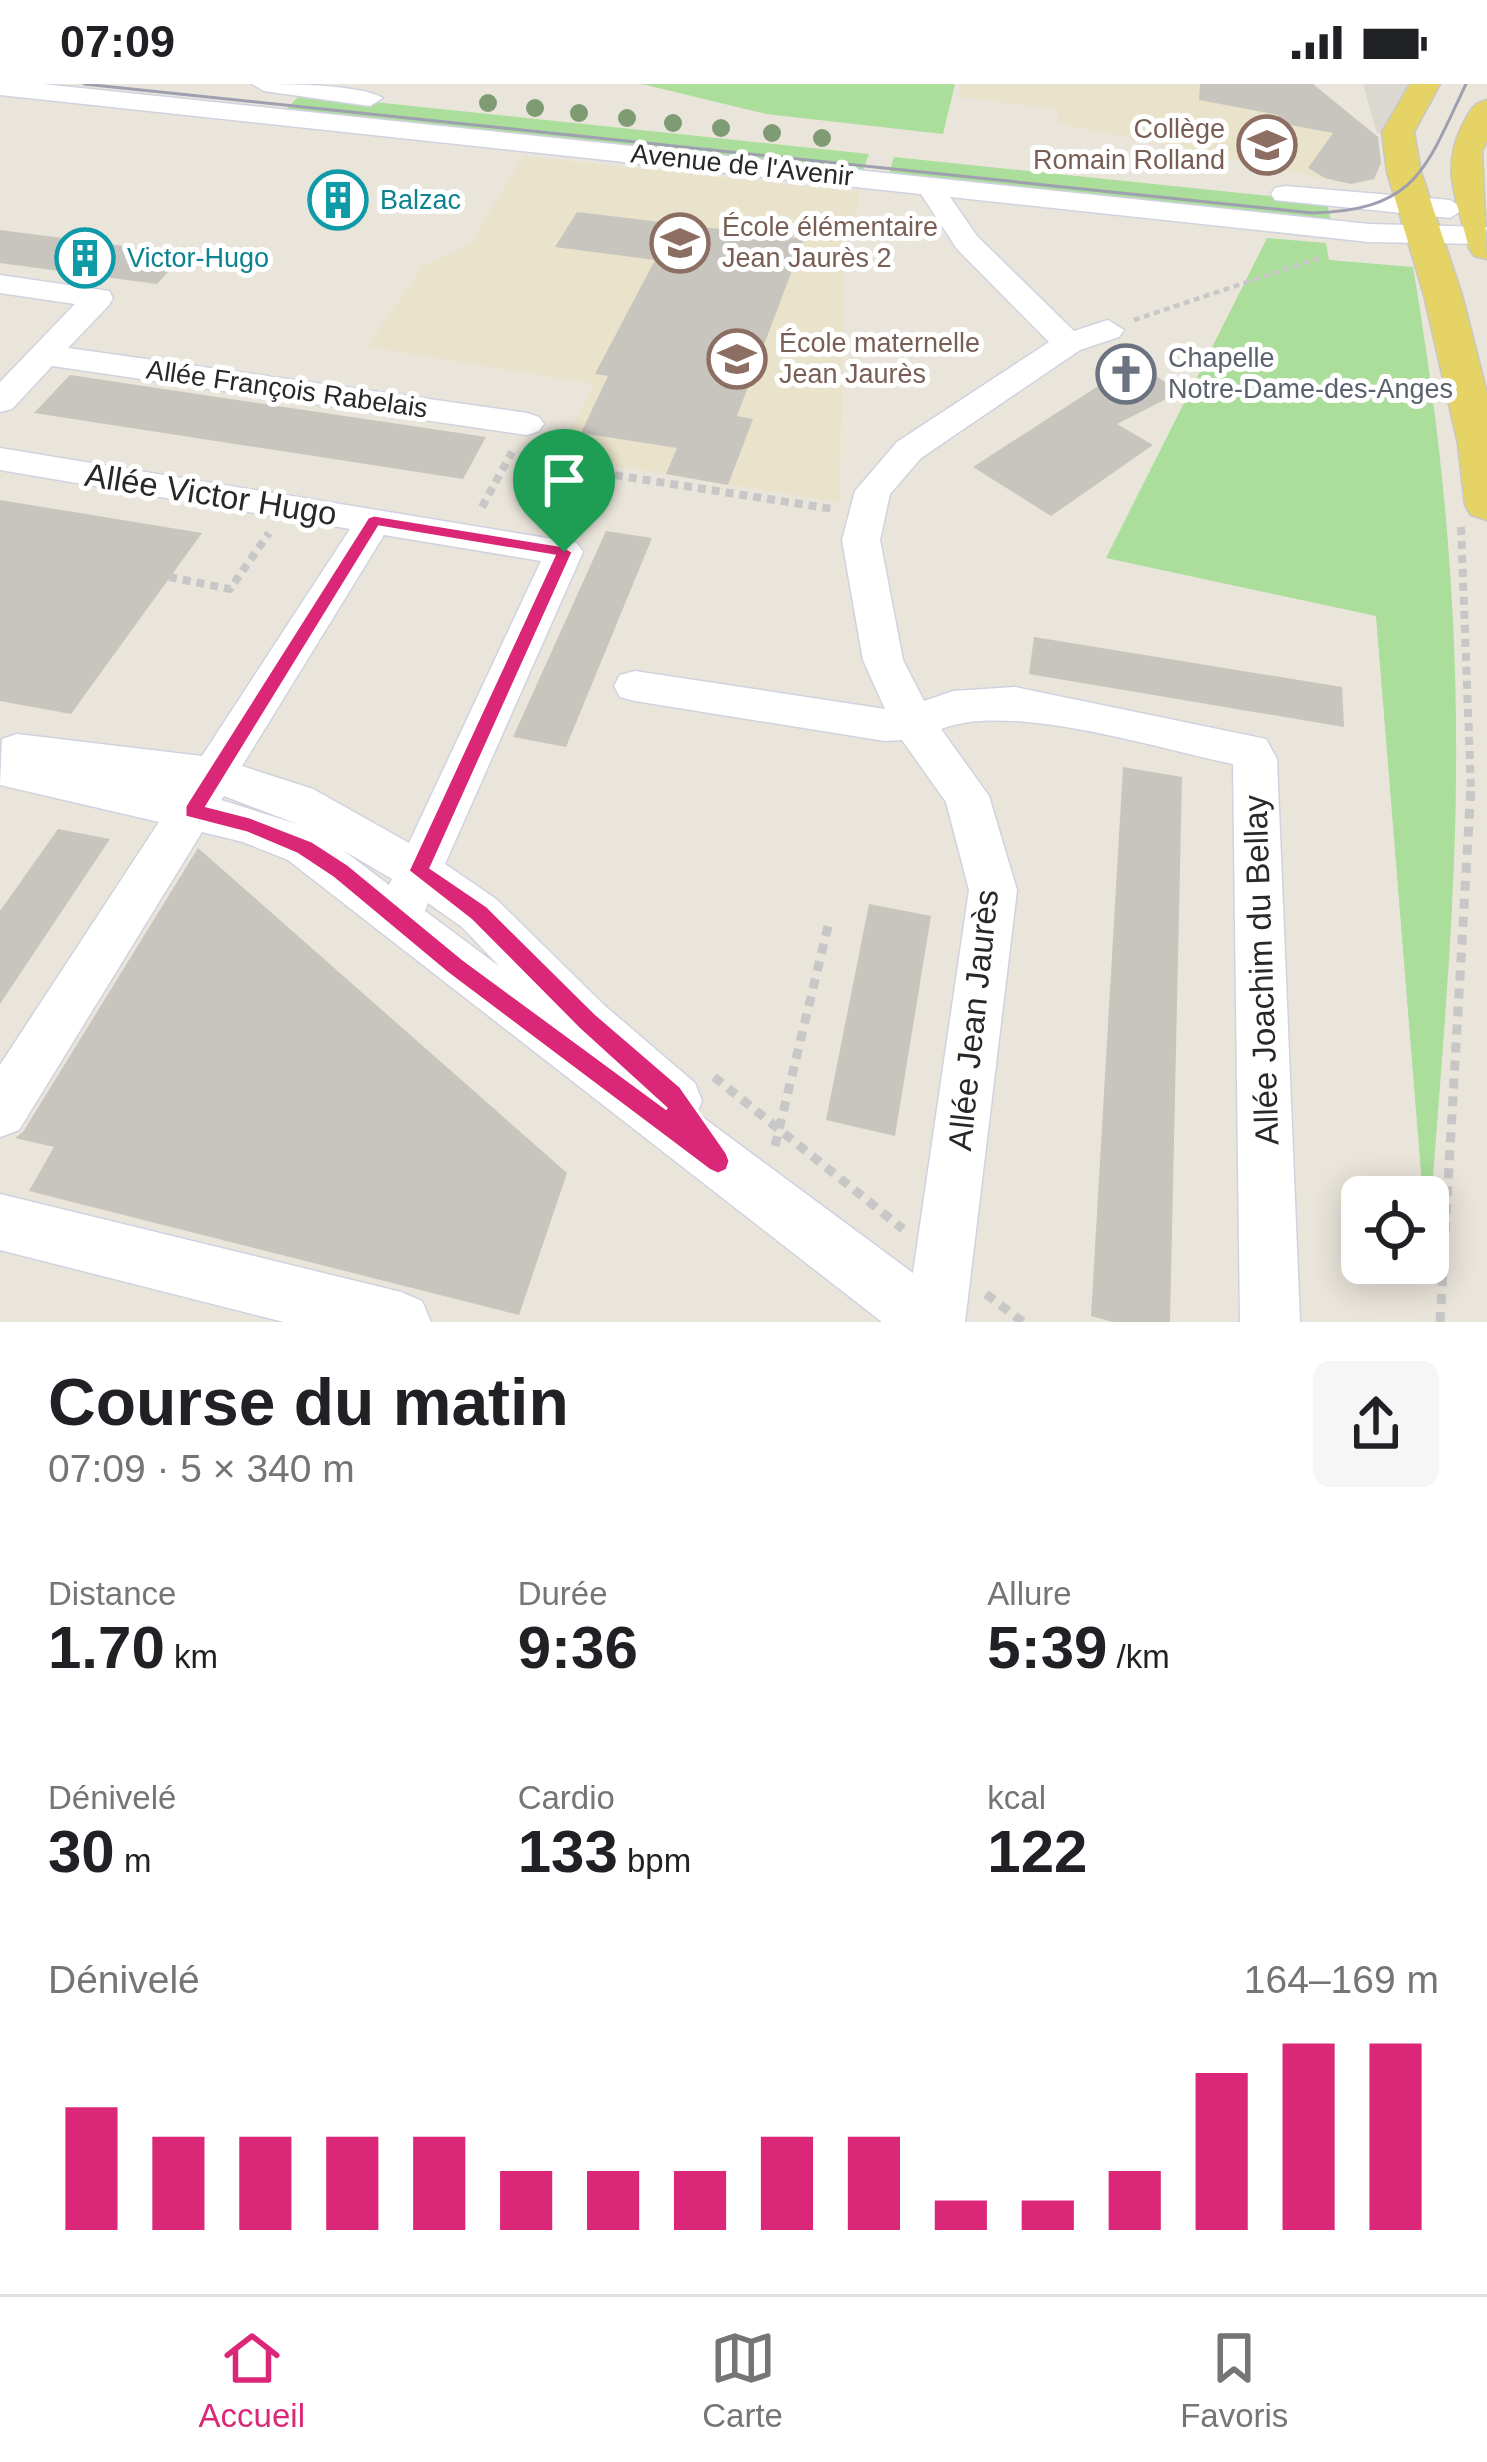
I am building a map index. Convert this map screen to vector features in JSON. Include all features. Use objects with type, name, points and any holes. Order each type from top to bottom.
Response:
[{"type":"main road","points":[[1425,84],[1398,132],[1417,220],[1443,295],[1464,380],[1474,512]]},
{"type":"main road","points":[[1483,232],[1466,152],[1487,109]]},
{"type":"street","points":[[264,84],[396,101]]},
{"type":"street","name":"Avenue de l'Avenir","points":[[0,87],[933,186],[1417,220]]},
{"type":"street","points":[[933,186],[937,205],[995,273],[1088,337]]},
{"type":"street","name":"Avenue de l'Avenir","points":[[1268,192],[1483,232]]},
{"type":"street","points":[[0,284],[98,298],[0,402]]},
{"type":"street","name":"Allée Jean Jaurès","points":[[932,1322],[993,890],[968,796],[913,723],[884,660],[861,540],[873,491],[909,450],[1088,337]]},
{"type":"street","name":"Allée François Rabelais","points":[[46,356],[527,424]]},
{"type":"street","name":"Allée Victor Hugo","points":[[0,459],[564,552]]},
{"type":"street","points":[[0,1112],[374,521]]},
{"type":"street","points":[[399,915],[564,552]]},
{"type":"street","points":[[635,686],[885,725],[913,723]]},
{"type":"street","name":"Allée Joachim du Bellay","points":[[913,723],[953,707],[1015,703],[1251,751],[1255,759],[1270,1322]]},
{"type":"street","points":[[0,749],[203,793],[250,825],[304,848],[399,915],[455,966],[932,1322]]},
{"type":"street","points":[[0,768],[203,793],[261,789],[297,802],[419,871],[479,913],[586,1021],[671,1094],[718,1161]]},
{"type":"street","points":[[0,1222],[401,1322]]},
{"type":"path","points":[[1088,337],[1330,256]]},
{"type":"path","points":[[466,536],[527,424]]},
{"type":"path","points":[[564,552],[601,473],[868,515]]},
{"type":"path","points":[[169,578],[230,589],[288,507]]},
{"type":"path","points":[[1440,1322],[1472,777],[1474,512]]},
{"type":"path","points":[[763,1194],[829,922]]},
{"type":"path","points":[[711,1075],[1023,1322]]},
{"type":"shaded area","name":"Collège Romain Rolland","points":[[960,84],[1313,84],[1377,172],[1365,183],[1338,182],[1058,123],[1057,110],[959,97]]},
{"type":"shaded area","points":[[1363,84],[1413,84],[1389,135],[1377,133]]},
{"type":"shaded area","points":[[523,156],[859,192],[857,214],[845,237],[840,503],[580,460],[570,478],[547,474],[593,384],[367,347],[423,265],[470,245]]},
{"type":"green space","points":[[642,84],[955,84],[943,134],[766,114]]},
{"type":"green space","points":[[303,92],[869,154],[862,173],[282,113]]},
{"type":"green space","points":[[894,157],[1327,202],[1331,222],[888,176]]},
{"type":"green space","points":[[1267,238],[1326,243],[1329,260],[1413,267],[1440,458],[1456,711],[1453,895],[1433,1176],[1421,1176],[1376,616],[1106,558]]},
{"type":"building","points":[[1200,84],[1313,84],[1378,137],[1381,163],[1374,179],[1351,184],[1325,178],[1308,168],[1333,133],[1275,122],[1278,115],[1199,100]]},
{"type":"building","points":[[577,212],[804,239],[737,416],[753,419],[728,485],[666,474],[677,448],[581,433],[608,376],[595,374],[655,260],[555,247]]},
{"type":"building","name":"Victor-Hugo","points":[[0,230],[185,254],[157,284],[0,263]]},
{"type":"building","points":[[1140,365],[1180,392],[1117,424],[1153,445],[1051,516],[973,467],[1095,388]]},
{"type":"building","points":[[70,375],[486,437],[463,479],[34,413]]},
{"type":"building","points":[[0,500],[202,533],[71,714],[0,701]]},
{"type":"building","points":[[606,531],[652,538],[566,747],[513,737]]},
{"type":"building","points":[[1034,637],[1342,687],[1344,727],[1029,674]]},
{"type":"building","points":[[1123,767],[1182,777],[1170,1322],[1113,1322],[1091,1316]]},
{"type":"building","points":[[58,829],[110,839],[0,1004],[0,911]]},
{"type":"building","points":[[198,848],[567,1173],[519,1315],[29,1191],[54,1147],[15,1138]]},
{"type":"building","points":[[869,904],[931,916],[895,1136],[826,1120]]},
{"type":"tram line","points":[[84,84],[1312,213],[1375,204],[1413,180],[1466,84]]},
{"type":"place","name":"Collège Romain Rolland","points":[[1267,145]]},
{"type":"place","name":"Balzac","points":[[338,200]]},
{"type":"place","name":"École élémentaire Jean Jaurès 2","points":[[680,243]]},
{"type":"place","name":"Victor-Hugo","points":[[85,258]]},
{"type":"place","name":"École maternelle Jean Jaurès","points":[[737,359]]},
{"type":"place","name":"Chapelle Notre-Dame-des-Anges","points":[[1126,374]]},
{"type":"route","points":[[374,521],[564,552],[419,871],[479,913],[586,1021],[671,1094],[718,1161],[455,966],[341,871],[304,848],[250,825],[192,812],[374,521]]}]
